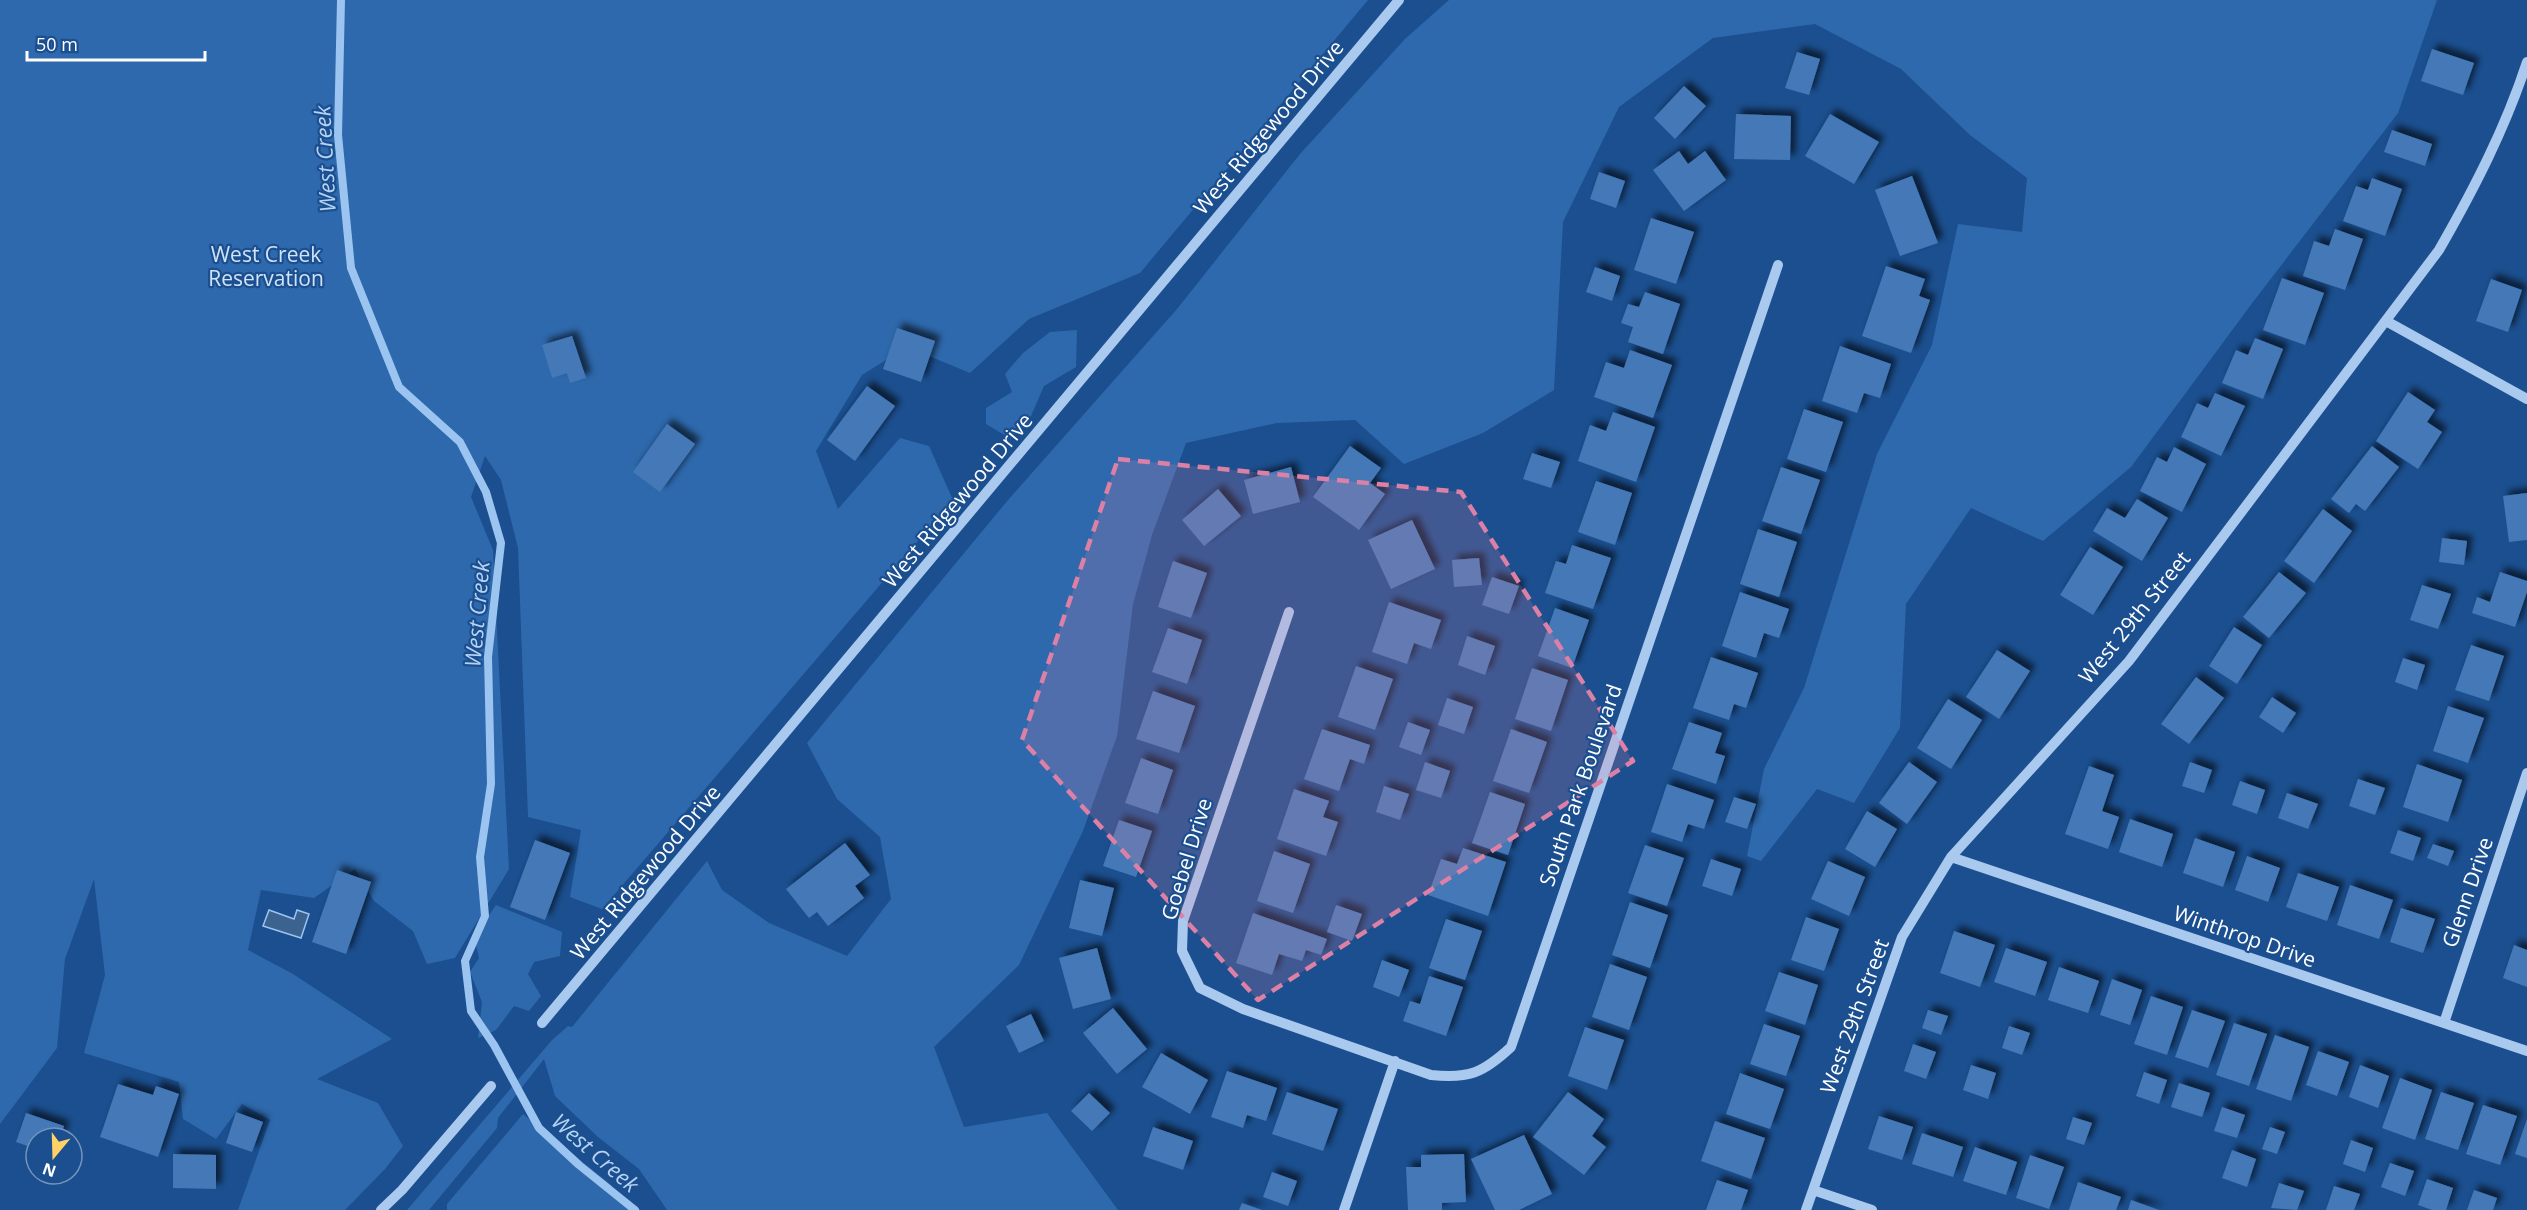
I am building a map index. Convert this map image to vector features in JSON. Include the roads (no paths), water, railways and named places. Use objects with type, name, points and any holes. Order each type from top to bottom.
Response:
[{"type":"street","name":"West Ridgewood Drive","points":[[542,1023],[1399,0]]},
{"type":"street","name":"West 29th Street","points":[[1806,1210],[1902,936],[1951,857],[2129,661],[2439,250],[2480,177],[2509,112],[2527,62]]},
{"type":"street","name":"South Park Boulevard","points":[[1395,1061],[1431,1075],[1455,1077],[1488,1068],[1510,1047],[1778,265]]},
{"type":"street","points":[[2386,321],[2527,399]]},
{"type":"street","name":"Goebel Drive","points":[[1289,612],[1183,921],[1182,951],[1200,988],[1244,1009],[1395,1061]]},
{"type":"street","name":"Glenn Drive","points":[[2444,1023],[2527,773]]},
{"type":"street","name":"Winthrop Drive","points":[[1951,857],[2527,1051]]},
{"type":"street","points":[[1344,1210],[1395,1061]]},
{"type":"street","points":[[381,1210],[402,1190],[491,1086]]},
{"type":"street","points":[[1813,1190],[1872,1210]]},
{"type":"waterway","name":"West Creek","points":[[341,0],[338,135],[351,268],[399,387],[460,442],[486,492],[501,543],[488,657],[491,784],[480,857],[485,916],[465,961],[471,1011],[494,1045],[539,1128],[579,1165],[635,1210]]},
{"type":"park label","name":"West Creek Reservation","points":[[266,266]]}]
